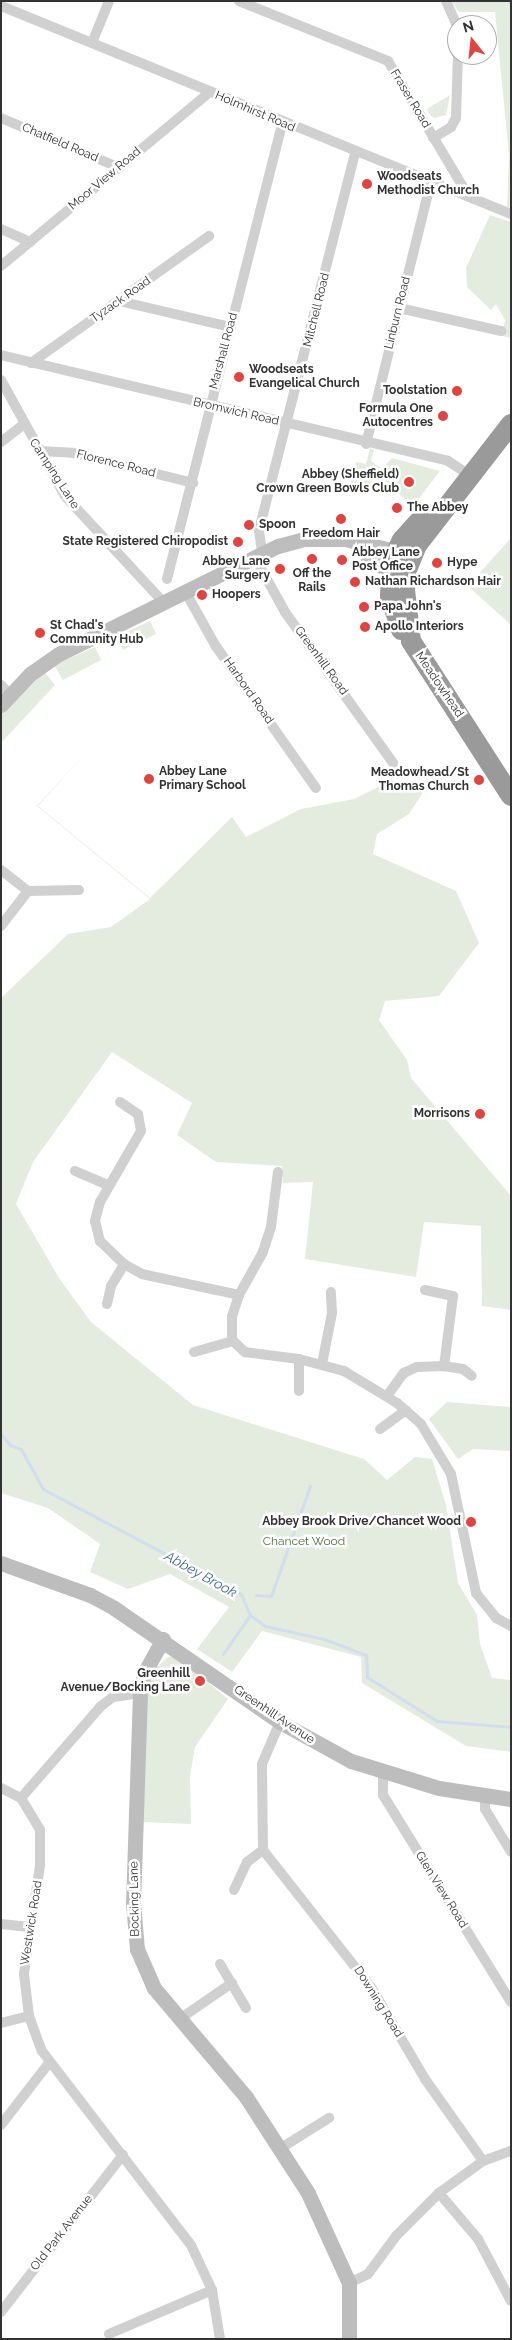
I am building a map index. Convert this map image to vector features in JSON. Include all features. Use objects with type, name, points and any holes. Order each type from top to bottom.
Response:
[{"type":"highway","points":[[398,561],[452,484],[468,474],[511,424]]},
{"type":"highway","name":"Meadowhead","points":[[398,561],[394,613],[399,628],[411,641],[511,796]]},
{"type":"street","points":[[92,43],[109,1]]},
{"type":"street","name":"Fraser Road","points":[[239,1],[388,61],[469,197]]},
{"type":"street","points":[[446,1],[452,15]]},
{"type":"street","name":"Holmhirst Road","points":[[1,6],[282,124],[511,214]]},
{"type":"street","points":[[433,138],[451,127],[456,118],[458,65]]},
{"type":"street","name":"Moor View Road","points":[[1,266],[209,92]]},
{"type":"street","name":"Chatfield Road","points":[[1,118],[120,168]]},
{"type":"street","name":"Marshall Road","points":[[167,579],[193,483],[210,406],[282,124]]},
{"type":"street","name":"Mitchell Road","points":[[258,554],[259,530],[356,154]]},
{"type":"street","name":"Linburn Road","points":[[366,444],[431,182]]},
{"type":"street","points":[[1,229],[30,242]]},
{"type":"street","name":"Tyzack Road","points":[[31,363],[209,236]]},
{"type":"street","points":[[119,301],[231,327]]},
{"type":"street","points":[[399,308],[497,327]]},
{"type":"street","name":"Bromwich Road","points":[[1,355],[288,423],[366,444],[448,461],[468,474]]},
{"type":"street","name":"Camping Lane","points":[[1,380],[38,451],[85,522],[162,602]]},
{"type":"street","points":[[1,442],[23,425]]},
{"type":"street","name":"Florence Road","points":[[38,451],[73,453],[193,483]]},
{"type":"street","points":[[4,694],[59,654],[258,554],[304,539],[345,539],[360,544],[368,557],[398,561]]},
{"type":"street","name":"Greenhill Road","points":[[258,554],[285,612],[393,763]]},
{"type":"street","name":"Harbord Road","points":[[185,591],[215,644],[316,788]]},
{"type":"street","points":[[1,870],[28,891],[79,890]]},
{"type":"street","points":[[1,926],[28,891]]},
{"type":"street","points":[[120,1102],[138,1114],[141,1131],[108,1185],[97,1212],[95,1231],[106,1249],[124,1264],[163,1280],[220,1288],[239,1295]]},
{"type":"street","points":[[75,1171],[108,1185]]},
{"type":"street","points":[[278,1172],[271,1227],[263,1252],[239,1295],[230,1330],[233,1341],[245,1352],[299,1359],[344,1371],[387,1396],[406,1410],[434,1439],[451,1474],[464,1551],[476,1592],[496,1618],[511,1626]]},
{"type":"street","points":[[107,1304],[111,1286],[124,1264]]},
{"type":"street","points":[[425,1290],[453,1296],[444,1366]]},
{"type":"street","points":[[322,1364],[332,1314],[331,1292]]},
{"type":"street","points":[[194,1352],[233,1341]]},
{"type":"street","points":[[299,1359],[299,1390]]},
{"type":"street","points":[[387,1396],[410,1369],[444,1366],[463,1369],[472,1376]]},
{"type":"street","points":[[380,1428],[406,1410]]},
{"type":"street","points":[[1,1563],[90,1595],[163,1639]]},
{"type":"street","name":"Bocking Lane","points":[[163,1639],[144,1673],[140,1693],[134,1928],[143,1969],[154,1988],[246,2097],[281,2148],[328,2230],[349,2283],[349,2339]]},
{"type":"street","name":"Greenhill Avenue","points":[[163,1639],[280,1722],[317,1744],[383,1774],[511,1799]]},
{"type":"street","points":[[1,1788],[21,1798],[100,1707],[113,1697],[140,1693]]},
{"type":"street","points":[[234,1890],[247,1862],[263,1850],[262,1764],[280,1722]]},
{"type":"street","name":"Glen View Road","points":[[383,1774],[383,1795],[511,2002]]},
{"type":"street","points":[[485,1795],[485,1809],[511,1852]]},
{"type":"street","name":"Westwick Road","points":[[21,1798],[34,1816],[42,1846],[29,1927],[24,1974],[28,2016],[49,2063],[123,2155],[191,2245],[212,2290],[220,2339]]},
{"type":"street","name":"Downing Road","points":[[263,1850],[371,1987],[425,2079],[483,2161]]},
{"type":"street","points":[[1,1924],[29,1927]]},
{"type":"street","points":[[220,1964],[246,2008]]},
{"type":"street","points":[[181,2018],[232,1983]]},
{"type":"street","points":[[1,2023],[28,2016]]},
{"type":"street","points":[[1,2126],[49,2063]]},
{"type":"street","points":[[281,2148],[329,2118]]},
{"type":"street","points":[[349,2283],[368,2274],[396,2236],[440,2193],[483,2161],[511,2151]]},
{"type":"street","name":"Old Park Avenue","points":[[1,2312],[123,2155]]},
{"type":"street","points":[[440,2193],[478,2239],[511,2301]]},
{"type":"street","points":[[109,2334],[212,2290]]},
{"type":"green space","points":[[451,1],[511,1],[511,208],[507,207],[509,156],[497,15],[495,12],[459,12]]},
{"type":"green space","points":[[450,95],[446,115],[434,118],[430,115],[427,109]]},
{"type":"green space","points":[[490,215],[511,222],[511,338],[502,336],[505,320],[496,304],[491,310],[467,287],[466,268]]},
{"type":"green space","points":[[370,448],[374,450],[371,461],[381,468],[370,484],[349,490],[356,462],[366,464]]},
{"type":"green space","name":"Abbey (Sheffield) Crown Green Bowls Club","points":[[392,458],[440,471],[413,506],[377,474]]},
{"type":"green space","points":[[511,538],[511,625],[468,586]]},
{"type":"green space","points":[[150,621],[156,634],[123,650],[117,636]]},
{"type":"green space","points":[[95,647],[101,660],[63,680],[54,665]]},
{"type":"green space","points":[[44,671],[55,685],[1,743],[1,714],[19,690]]},
{"type":"green space","name":"Chancet Wood","points":[[86,752],[38,806],[150,898],[232,817],[246,837],[301,809],[354,799],[393,780],[403,789],[415,783],[424,791],[409,814],[377,834],[373,854],[456,891],[479,943],[439,996],[385,1001],[379,1020],[407,1060],[411,1078],[511,1196],[511,1310],[482,1306],[481,1226],[424,1222],[416,1277],[305,1259],[313,1182],[283,1183],[282,1166],[216,1162],[177,1135],[192,1103],[112,1052],[33,1162],[16,1204],[59,1278],[91,1322],[193,1405],[364,1459],[387,1480],[415,1457],[432,1459],[446,1505],[458,1583],[477,1615],[480,1644],[492,1678],[511,1680],[511,1752],[466,1746],[362,1683],[361,1657],[262,1631],[232,1672],[197,1649],[229,1607],[170,1574],[128,1589],[90,1572],[100,1544],[48,1508],[1,1493],[1,998],[68,934],[111,927],[150,899],[37,806]]},
{"type":"green space","points":[[447,1402],[511,1407],[511,1451],[473,1449],[458,1459],[429,1419]]},
{"type":"green space","points":[[176,1656],[228,1699],[195,1747],[190,1776],[191,1824],[141,1822],[145,1696],[155,1669],[168,1657]]},
{"type":"waterway","points":[[509,1],[511,5]]},
{"type":"waterway","name":"Abbey Brook","points":[[1,1434],[10,1445],[21,1449],[43,1489],[241,1594],[250,1615],[265,1626],[324,1639],[366,1655],[367,1677],[437,1721],[511,1727]]},
{"type":"waterway","points":[[256,1595],[271,1596],[310,1486]]},
{"type":"waterway","points":[[223,1654],[250,1615]]},
{"type":"place","name":"Woodseats Methodist Church","points":[[367,184]]},
{"type":"place","name":"Woodseats Evangelical Church","points":[[239,377]]},
{"type":"place","name":"Toolstation","points":[[457,391]]},
{"type":"place","name":"Formula One Autocentres","points":[[443,416]]},
{"type":"place","name":"Abbey (Sheffield) Crown Green Bowls Club","points":[[409,482]]},
{"type":"place","name":"The Abbey","points":[[397,508]]},
{"type":"place","name":"Freedom Hair","points":[[341,519]]},
{"type":"place","name":"Spoon","points":[[249,525]]},
{"type":"place","name":"State Registered Chiropodist","points":[[238,542]]},
{"type":"place","name":"Off the Rails","points":[[312,559]]},
{"type":"place","name":"Abbey Lane Post Office","points":[[342,560]]},
{"type":"place","name":"Hype","points":[[437,563]]},
{"type":"place","name":"Abbey Lane Surgery","points":[[280,569]]},
{"type":"place","name":"Nathan Richardson Hair","points":[[355,582]]},
{"type":"place","name":"Hoopers","points":[[202,595]]},
{"type":"place","name":"Papa John's","points":[[364,607]]},
{"type":"place","name":"Apollo Interiors","points":[[365,627]]},
{"type":"place","name":"St Chad's Community Hub","points":[[40,633]]},
{"type":"place","name":"Abbey Lane Primary School","points":[[149,779]]},
{"type":"place","name":"Meadowhead/St Thomas Church","points":[[479,780]]},
{"type":"place","name":"Morrisons","points":[[480,1114]]},
{"type":"place","name":"Abbey Brook Drive/Chancet Wood","points":[[471,1522]]},
{"type":"place","name":"Greenhill Avenue/Bocking Lane","points":[[200,1681]]}]
